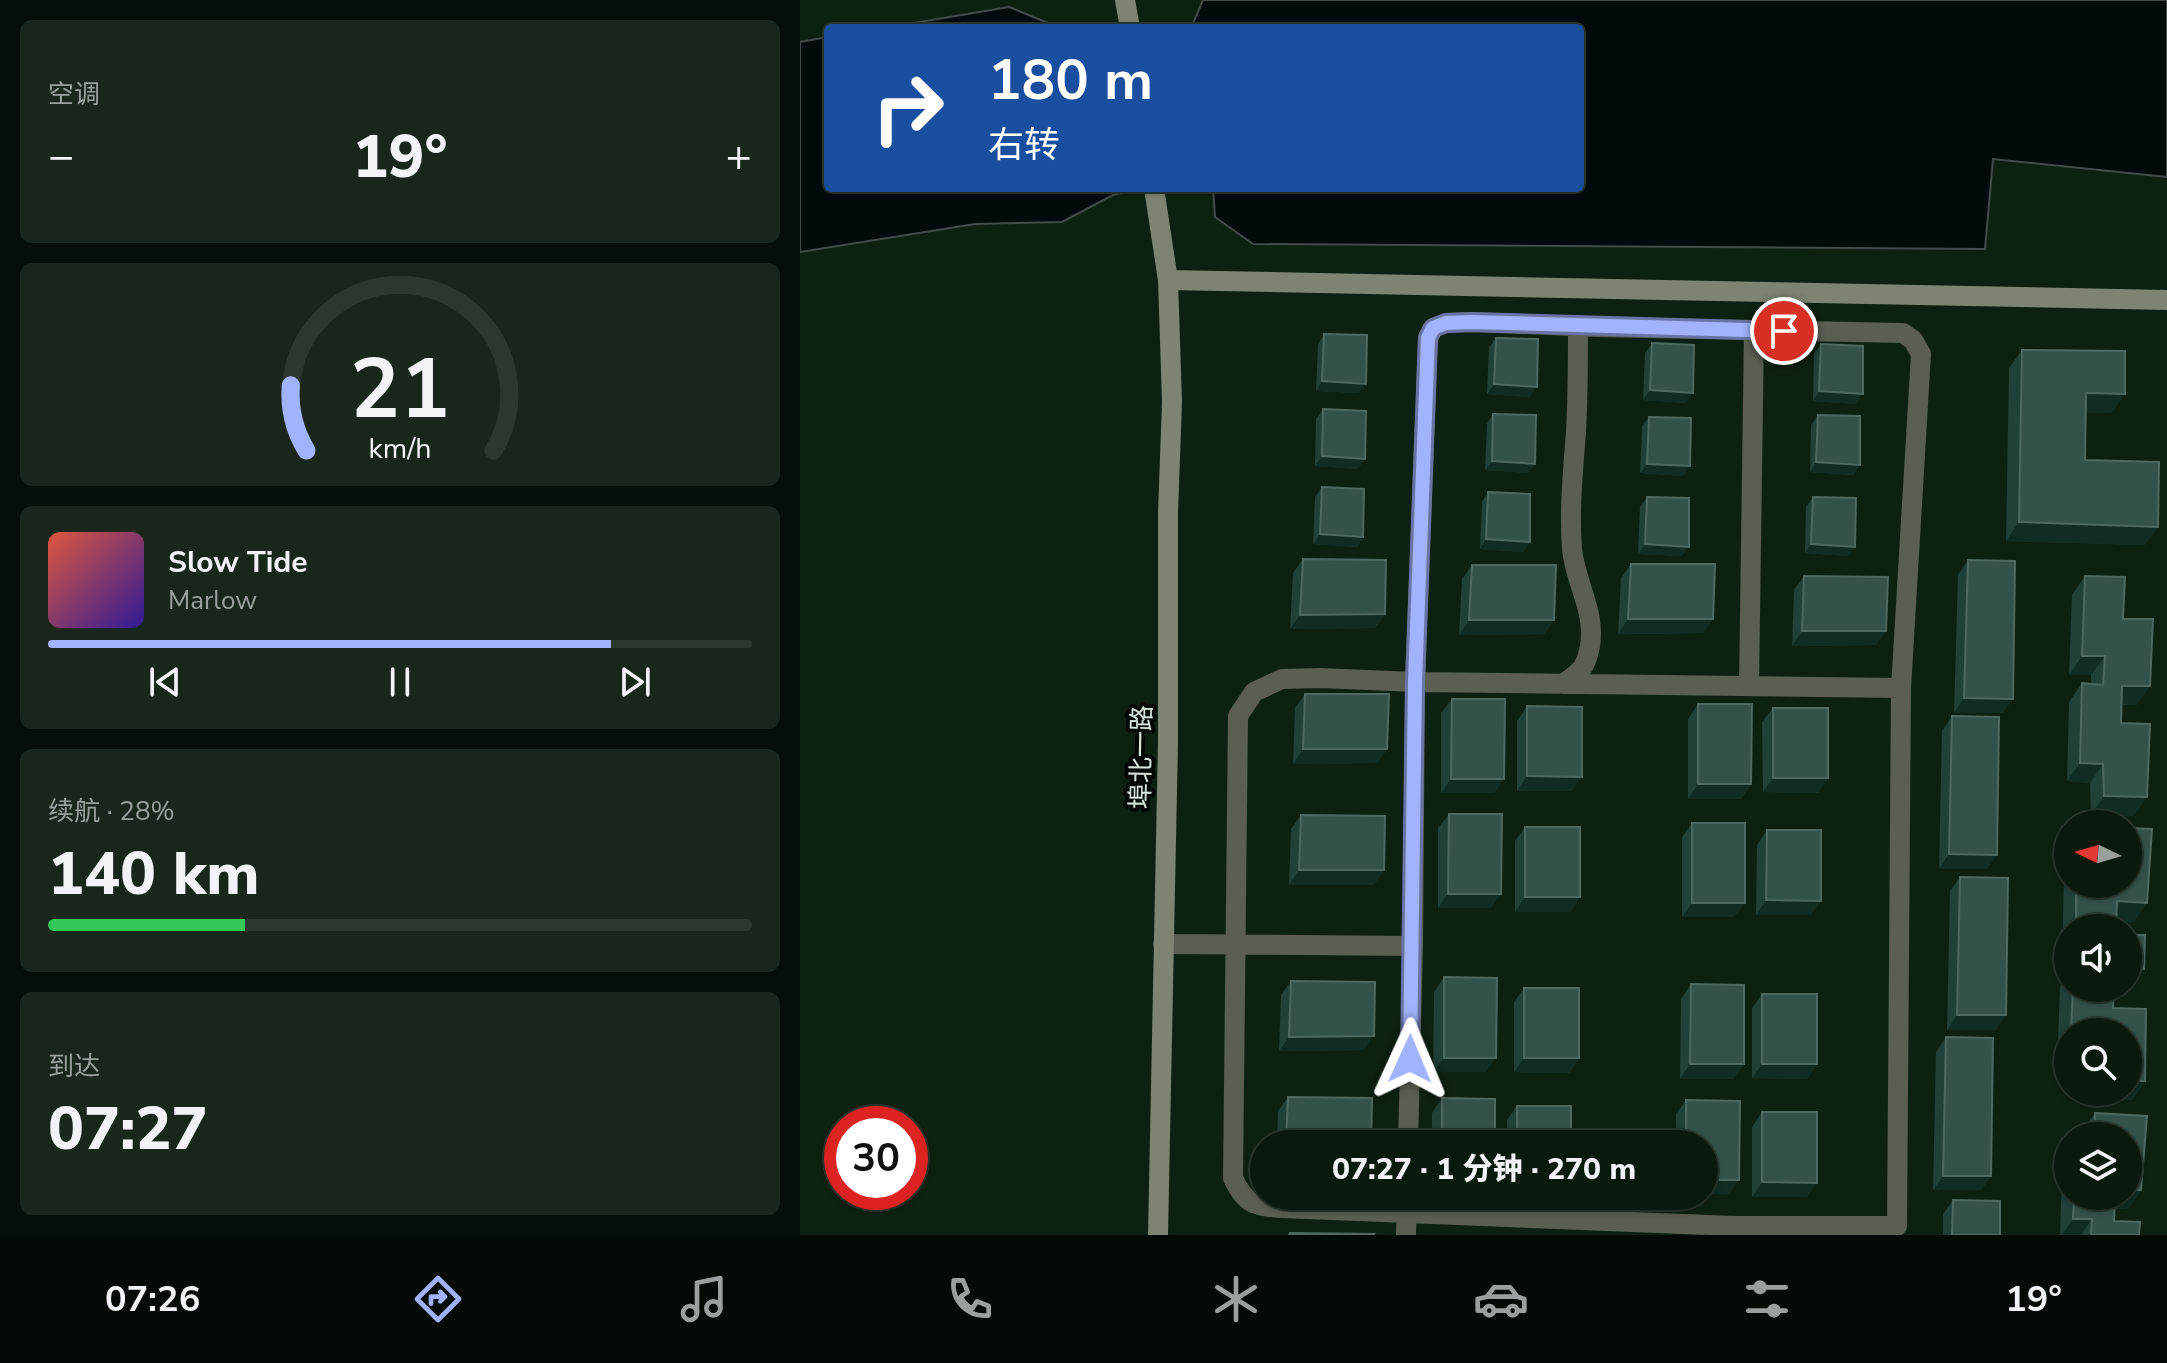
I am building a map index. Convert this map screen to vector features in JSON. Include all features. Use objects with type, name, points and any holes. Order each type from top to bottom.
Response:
[{"type":"street","points":[[1125,0],[1129,24]]},
{"type":"street","name":"埠北一路","points":[[1155,192],[1168,280],[1172,402],[1158,1235]]},
{"type":"street","points":[[1168,280],[2167,300]]},
{"type":"street","points":[[1408,1130],[1415,682],[1428,338],[1433,328],[1446,323],[1472,322],[1903,333],[1913,340],[1921,354],[1901,688],[1897,1230],[1734,1230],[1472,1210]]},
{"type":"street","points":[[1563,684],[1583,670],[1592,627],[1572,551],[1578,326]]},
{"type":"street","points":[[1749,686],[1754,331]]},
{"type":"street","points":[[1250,1202],[1241,1196],[1233,1178],[1238,716],[1254,692],[1282,679],[1320,678],[1901,688]]},
{"type":"street","points":[[1163,944],[1413,946]]},
{"type":"street","points":[[1406,1235],[1407,1210]]},
{"type":"shaded area","points":[[1203,0],[2167,0],[2167,177],[1993,159],[1985,249],[1253,244],[1215,217],[1213,192],[1584,192],[1584,24],[1193,24]]},
{"type":"shaded area","points":[[1009,7],[1050,24],[908,24]]},
{"type":"shaded area","points":[[824,38],[824,192],[1127,192],[1113,195],[1062,222],[975,224],[800,252],[800,42]]},
{"type":"building","points":[[1324,334],[1367,335],[1366,384],[1322,381]]},
{"type":"building","points":[[1496,338],[1538,339],[1537,387],[1494,384]]},
{"type":"building","points":[[1652,343],[1694,345],[1693,393],[1650,390]]},
{"type":"building","points":[[1821,344],[1863,346],[1863,394],[1819,391]]},
{"type":"building","points":[[2022,350],[2125,351],[2125,394],[2086,393],[2085,460],[2159,462],[2158,527],[2019,522]]},
{"type":"building","points":[[1323,409],[1366,411],[1365,459],[1322,456]]},
{"type":"building","points":[[1493,414],[1536,415],[1535,464],[1492,461]]},
{"type":"building","points":[[1818,415],[1860,416],[1860,465],[1816,462]]},
{"type":"building","points":[[1649,417],[1691,418],[1690,466],[1647,464]]},
{"type":"building","points":[[1322,487],[1364,489],[1363,537],[1320,534]]},
{"type":"building","points":[[1488,492],[1530,494],[1530,542],[1486,539]]},
{"type":"building","points":[[1647,497],[1689,498],[1689,547],[1645,544]]},
{"type":"building","points":[[1813,497],[1856,498],[1855,547],[1811,544]]},
{"type":"building","points":[[1303,559],[1386,560],[1385,614],[1300,615]]},
{"type":"building","points":[[1968,560],[2015,561],[2013,699],[1964,698]]},
{"type":"building","points":[[1631,564],[1715,564],[1713,619],[1628,619]]},
{"type":"building","points":[[1472,565],[1556,565],[1554,620],[1469,620]]},
{"type":"building","points":[[1804,576],[1888,577],[1886,631],[1802,631]]},
{"type":"building","points":[[2085,576],[2125,577],[2123,619],[2153,619],[2150,686],[2122,686],[2121,723],[2150,724],[2147,797],[2104,796],[2103,764],[2080,763],[2082,683],[2103,685],[2105,656],[2082,656]]},
{"type":"building","points":[[1305,694],[1389,694],[1387,749],[1303,749]]},
{"type":"building","points":[[1452,699],[1505,699],[1504,779],[1451,779]]},
{"type":"building","points":[[1698,704],[1752,704],[1751,784],[1698,784]]},
{"type":"building","points":[[1527,706],[1582,707],[1582,777],[1527,776]]},
{"type":"building","points":[[1773,708],[1828,708],[1828,778],[1773,778]]},
{"type":"building","points":[[1952,716],[1999,717],[1997,855],[1949,854]]},
{"type":"building","points":[[1449,814],[1502,814],[1501,894],[1448,894]]},
{"type":"building","points":[[1301,815],[1385,816],[1384,870],[1299,870]]},
{"type":"building","points":[[1692,823],[1745,823],[1745,903],[1692,903]]},
{"type":"building","points":[[1525,827],[1580,827],[1580,897],[1525,897]]},
{"type":"building","points":[[2142,829],[2152,829],[2147,903],[2117,901],[2117,914],[2076,914],[2076,898],[2142,898]]},
{"type":"building","points":[[1767,830],[1821,830],[1821,901],[1766,900]]},
{"type":"building","points":[[1960,877],[2008,878],[2006,1015],[1957,1015]]},
{"type":"building","points":[[2142,935],[2145,935],[2142,969]]},
{"type":"building","points":[[1444,977],[1497,978],[1496,1058],[1444,1058]]},
{"type":"building","points":[[1291,981],[1375,982],[1374,1036],[1289,1037]]},
{"type":"building","points":[[1691,984],[1744,985],[1744,1064],[1690,1064]]},
{"type":"building","points":[[1524,988],[1579,988],[1579,1058],[1524,1058]]},
{"type":"building","points":[[1762,994],[1817,994],[1817,1064],[1762,1064]]},
{"type":"building","points":[[2072,1002],[2113,1002],[2113,1008],[2146,1009],[2145,1081],[2142,1081],[2142,1018],[2072,1018]]},
{"type":"building","points":[[1946,1037],[1993,1038],[1991,1176],[1943,1176]]},
{"type":"building","points":[[1288,1097],[1372,1098],[1371,1130],[1287,1130]]},
{"type":"building","points":[[1442,1098],[1495,1099],[1495,1130],[1442,1130]]},
{"type":"building","points":[[1686,1100],[1740,1101],[1739,1180],[1718,1180],[1718,1130],[1686,1130]]},
{"type":"building","points":[[1517,1106],[1571,1106],[1571,1130],[1517,1130]]},
{"type":"building","points":[[1762,1112],[1817,1112],[1817,1183],[1762,1182]]},
{"type":"building","points":[[2095,1113],[2147,1116],[2142,1178],[2142,1122],[2095,1122]]},
{"type":"building","points":[[1953,1200],[2000,1201],[2000,1235],[1952,1235]]},
{"type":"building","points":[[2073,1210],[2114,1210],[2114,1221],[2140,1222],[2139,1235],[2091,1235],[2092,1219],[2073,1219]]},
{"type":"building","points":[[1290,1233],[1374,1234],[1289,1235]]},
{"type":"route","points":[[1410,1059],[1415,682],[1428,338],[1433,328],[1446,323],[1472,322],[1784,331]]}]
